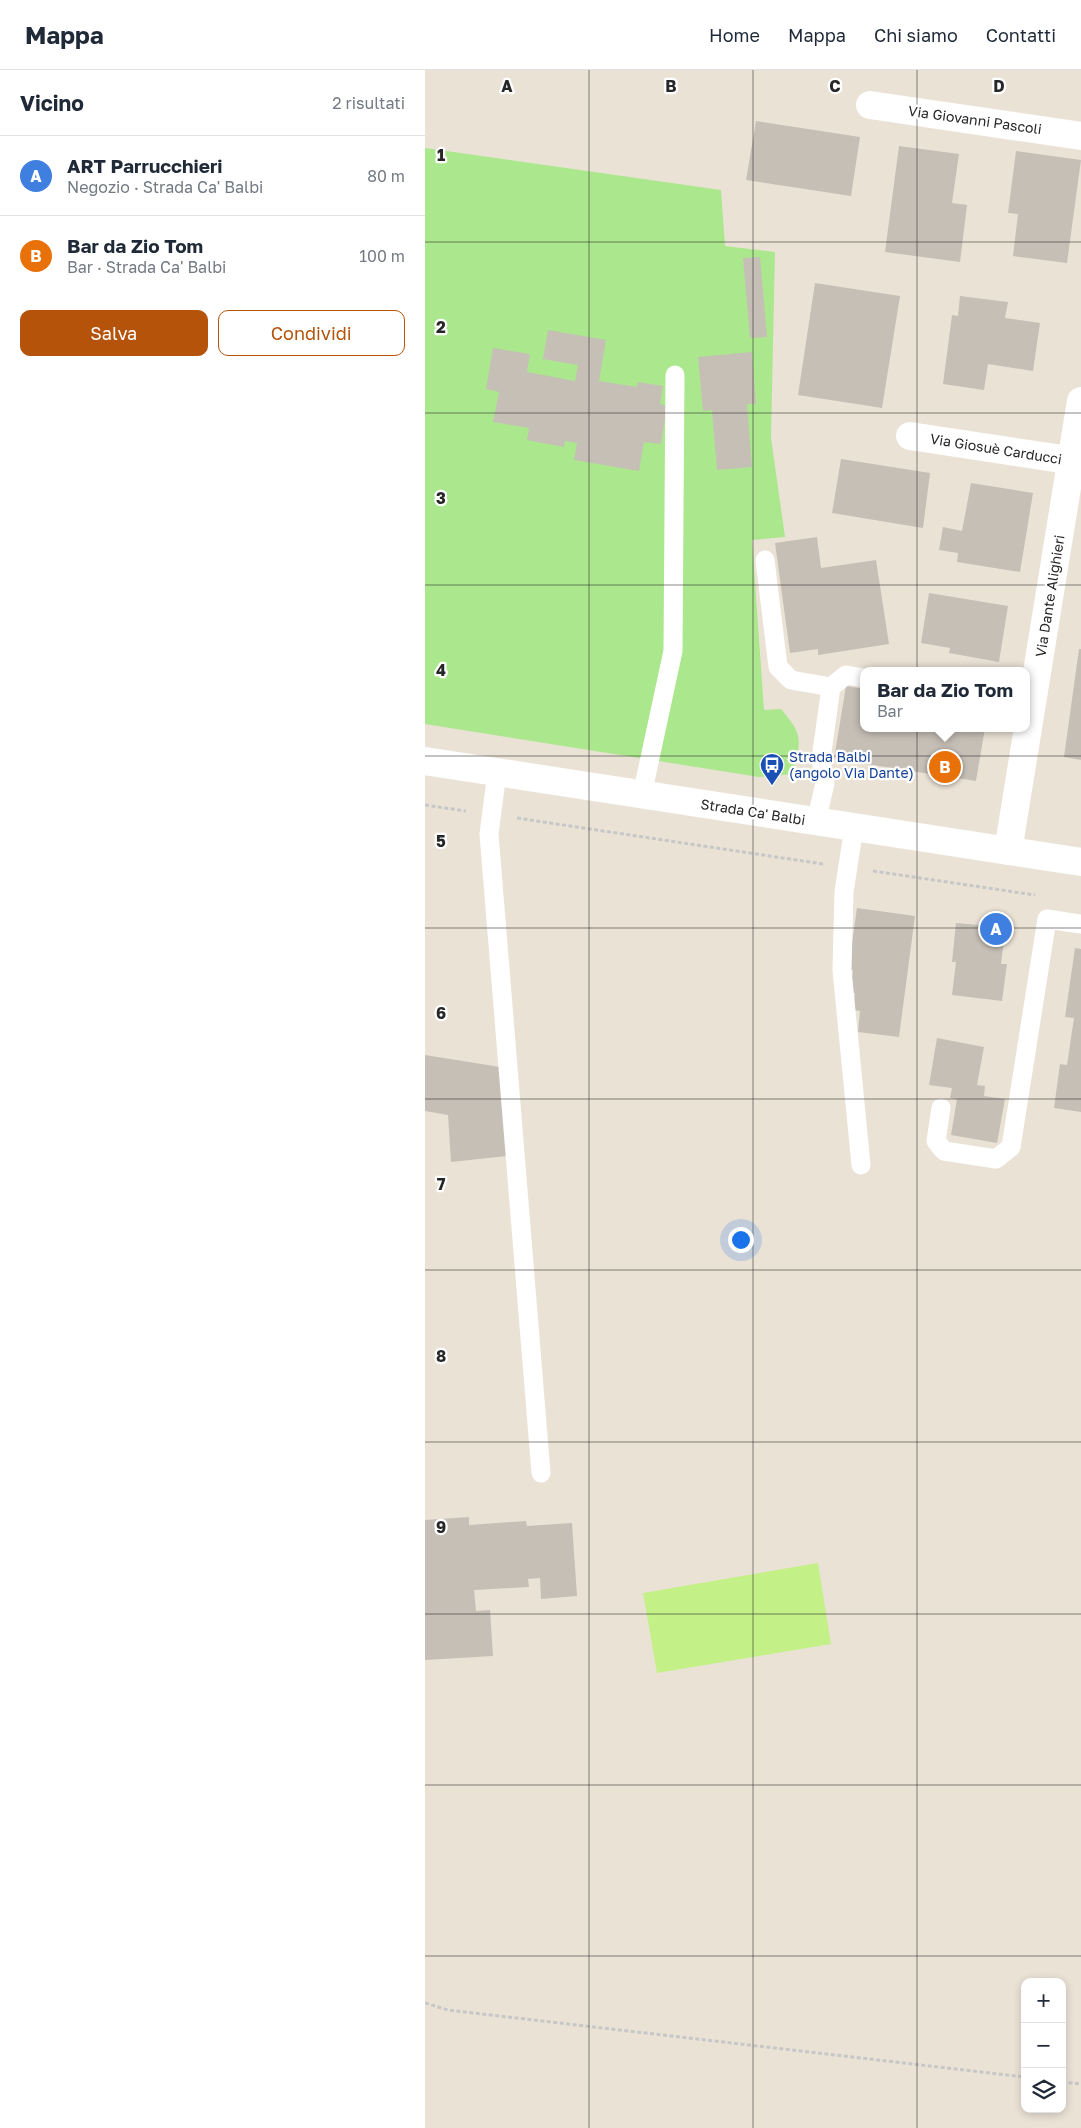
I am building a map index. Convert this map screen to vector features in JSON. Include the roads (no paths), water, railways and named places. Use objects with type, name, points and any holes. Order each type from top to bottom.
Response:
[{"type":"street","name":"Via Giovanni Pascoli","points":[[870,105],[1081,136]]},
{"type":"street","name":"Via Dante Alighieri","points":[[1030,698],[1076,461],[1081,401]]},
{"type":"street","name":"Via Giosuè Carducci","points":[[910,436],[1076,461]]},
{"type":"street","name":"Via Dante Alighieri","points":[[1008,851],[1025,732]]},
{"type":"street","name":"Strada Ca' Balbi","points":[[425,762],[1081,862]]},
{"type":"lane","points":[[642,795],[673,651],[675,375]]},
{"type":"lane","points":[[765,560],[778,666],[791,680],[831,687]]},
{"type":"lane","points":[[816,822],[825,783],[821,759],[831,687],[846,675],[860,677]]},
{"type":"lane","points":[[497,772],[489,844],[541,1473]]},
{"type":"lane","points":[[854,827],[844,892],[842,970],[861,1165]]},
{"type":"lane","points":[[941,1108],[935,1140],[944,1152],[997,1159],[1011,1147],[1047,919],[1081,924]]},
{"type":"place","name":"Bar da Zio Tom","points":[[945,767]]},
{"type":"place","name":"Strada Balbi (angolo Via Dante)","points":[[772,786]]},
{"type":"place","name":"ART Parrucchieri","points":[[996,929]]}]
